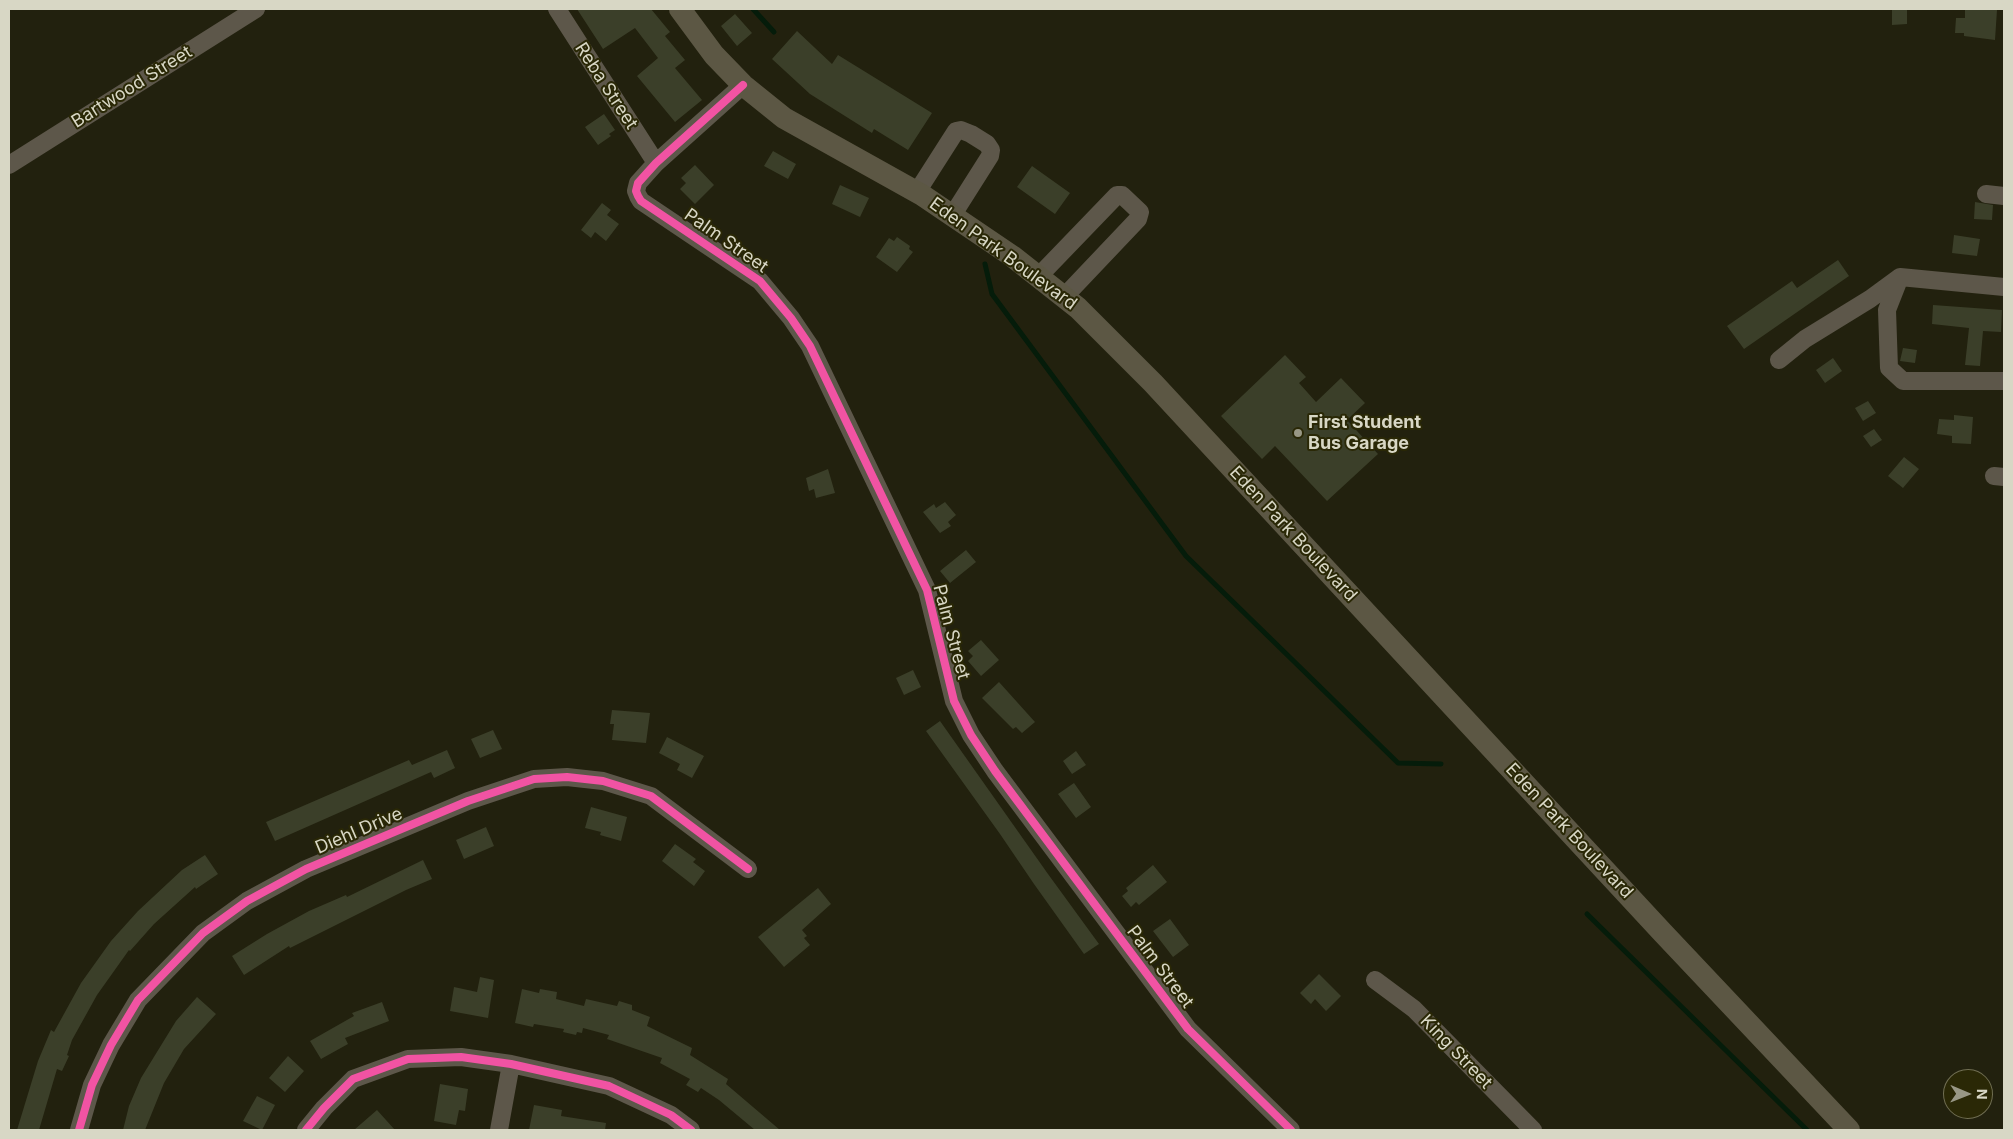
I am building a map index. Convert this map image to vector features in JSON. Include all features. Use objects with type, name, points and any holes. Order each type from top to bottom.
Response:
[{"type":"main road","name":"Eden Park Boulevard","points":[[680,9],[714,55],[743,85],[784,118],[917,192],[1012,256],[1078,308],[1153,383],[1663,933],[1849,1130]]},
{"type":"street","name":"Bartwood Street","points":[[9,165],[256,9]]},
{"type":"street","name":"Reba Street","points":[[556,9],[656,162]]},
{"type":"street","name":"Palm Street","points":[[743,85],[656,162],[638,183],[636,191],[641,201],[760,281],[792,318],[810,346],[927,590],[954,701],[971,735],[995,771],[1188,1029],[1291,1130]]},
{"type":"street","points":[[917,192],[956,132],[961,130],[987,144],[991,150],[990,156],[952,216]]},
{"type":"street","points":[[1986,194],[2004,196]]},
{"type":"street","points":[[1038,276],[1116,195],[1122,195],[1140,212],[1138,219],[1064,297]]},
{"type":"street","points":[[1779,360],[1806,339],[1870,300],[1900,277],[2004,288]]},
{"type":"street","points":[[1900,277],[1887,310],[1889,368],[1903,381],[2004,381]]},
{"type":"street","name":"Diehl Drive","points":[[79,1130],[92,1085],[111,1045],[138,1000],[203,933],[247,901],[306,869],[468,801],[534,779],[567,777],[603,781],[651,796],[748,869]]},
{"type":"street","name":"King Street","points":[[1375,980],[1414,1009],[1533,1130]]},
{"type":"street","points":[[306,1130],[324,1108],[353,1079],[408,1059],[461,1057],[511,1064],[609,1086],[671,1115],[691,1130]]},
{"type":"street","points":[[499,1130],[511,1064]]},
{"type":"building","points":[[577,9],[651,9],[670,32],[665,36],[685,60],[675,68],[702,100],[675,122],[637,76],[658,58],[635,28],[603,49]]},
{"type":"building","points":[[1892,9],[1907,9],[1907,24],[1892,25]]},
{"type":"building","points":[[1965,9],[1997,10],[1995,40],[1964,36],[1964,33],[1955,33],[1956,18],[1965,18]]},
{"type":"building","points":[[735,14],[752,33],[737,46],[721,26]]},
{"type":"building","points":[[797,31],[832,64],[838,55],[932,113],[908,150],[874,129],[872,133],[810,94],[772,59]]},
{"type":"building","points":[[604,114],[615,130],[609,134],[611,136],[598,145],[585,127]]},
{"type":"building","points":[[773,151],[796,164],[788,179],[764,166]]},
{"type":"building","points":[[695,165],[714,185],[695,204],[680,189],[686,183],[681,178]]},
{"type":"building","points":[[1032,166],[1070,193],[1055,214],[1017,187]]},
{"type":"building","points":[[840,185],[869,198],[860,217],[832,204]]},
{"type":"building","points":[[1975,202],[1993,205],[1992,220],[1974,219]]},
{"type":"building","points":[[602,203],[611,210],[607,215],[619,224],[606,241],[595,232],[591,238],[581,230]]},
{"type":"building","points":[[1954,235],[1980,239],[1977,256],[1952,253]]},
{"type":"building","points":[[897,237],[910,246],[909,249],[913,252],[897,272],[876,257],[889,238],[894,241]]},
{"type":"building","points":[[1838,260],[1849,276],[1744,349],[1727,326],[1792,281],[1797,288]]},
{"type":"building","points":[[1933,305],[2002,310],[2001,332],[1983,331],[1980,366],[1965,365],[1969,328],[1932,324]]},
{"type":"building","points":[[1903,348],[1917,350],[1915,363],[1900,361]]},
{"type":"building","name":"First Student Bus Garage","points":[[1285,355],[1306,377],[1299,383],[1316,402],[1341,378],[1365,403],[1347,420],[1378,454],[1327,501],[1275,446],[1262,459],[1221,416]]},
{"type":"building","points":[[1833,358],[1842,371],[1825,383],[1816,370]]},
{"type":"building","points":[[1868,401],[1876,413],[1863,421],[1855,408]]},
{"type":"building","points":[[1954,415],[1973,417],[1971,444],[1952,443],[1952,436],[1937,434],[1939,419],[1954,420]]},
{"type":"building","points":[[1874,429],[1882,440],[1871,447],[1863,436]]},
{"type":"building","points":[[1904,457],[1919,469],[1903,488],[1888,476]]},
{"type":"building","points":[[828,469],[835,493],[816,498],[814,489],[809,491],[806,478]]},
{"type":"building","points":[[945,502],[956,515],[948,522],[951,526],[940,533],[923,512],[934,504],[936,508]]},
{"type":"building","points":[[966,550],[976,562],[950,583],[940,571]]},
{"type":"building","points":[[981,640],[999,660],[981,676],[968,661],[973,656],[968,651]]},
{"type":"building","points":[[913,670],[921,687],[904,695],[896,678]]},
{"type":"building","points":[[999,682],[1035,722],[1022,733],[1016,727],[1013,729],[982,698]]},
{"type":"building","points":[[612,710],[650,713],[646,743],[612,740],[614,724],[610,724]]},
{"type":"building","points":[[940,721],[1099,944],[1084,954],[926,731]]},
{"type":"building","points":[[493,730],[502,749],[480,758],[471,739]]},
{"type":"building","points":[[667,737],[704,756],[692,778],[677,770],[680,764],[659,753]]},
{"type":"building","points":[[447,750],[455,768],[434,778],[431,772],[275,841],[266,822],[409,760],[412,765]]},
{"type":"building","points":[[1076,751],[1086,765],[1072,774],[1063,761]]},
{"type":"building","points":[[1074,783],[1091,807],[1076,818],[1058,794]]},
{"type":"building","points":[[591,807],[627,817],[621,841],[600,835],[601,832],[585,828]]},
{"type":"building","points":[[486,827],[494,846],[464,859],[456,840]]},
{"type":"building","points":[[675,844],[696,859],[693,862],[705,871],[694,886],[662,861]]},
{"type":"building","points":[[205,855],[218,874],[196,889],[195,887],[154,924],[129,950],[97,995],[72,1040],[67,1055],[69,1056],[62,1071],[57,1069],[39,1130],[17,1130],[38,1061],[51,1030],[54,1032],[81,983],[111,941],[138,911],[182,870]]},
{"type":"building","points":[[423,860],[432,879],[290,948],[289,946],[244,975],[232,956],[309,911],[346,895],[347,897]]},
{"type":"building","points":[[1153,865],[1167,882],[1139,905],[1136,902],[1131,907],[1122,896],[1128,891],[1126,888]]},
{"type":"building","points":[[818,888],[831,904],[802,930],[807,936],[804,938],[810,945],[784,967],[758,937]]},
{"type":"building","points":[[1170,919],[1189,945],[1173,957],[1153,931]]},
{"type":"building","points":[[1319,974],[1341,996],[1326,1011],[1315,999],[1311,1004],[1300,993]]},
{"type":"building","points":[[480,977],[494,980],[488,1018],[450,1011],[454,987],[477,992]]},
{"type":"building","points":[[522,989],[539,993],[540,989],[557,992],[556,999],[584,1006],[586,999],[617,1006],[619,1001],[632,1005],[632,1010],[650,1017],[647,1026],[692,1048],[690,1055],[728,1079],[726,1084],[780,1130],[755,1130],[719,1100],[701,1088],[698,1092],[686,1085],[690,1079],[660,1063],[662,1058],[607,1039],[609,1035],[583,1028],[582,1033],[577,1032],[576,1035],[563,1032],[564,1029],[534,1024],[533,1027],[515,1023]]},
{"type":"building","points":[[197,997],[216,1014],[184,1049],[164,1083],[145,1130],[123,1130],[129,1106],[141,1078],[176,1021]]},
{"type":"building","points":[[382,1002],[389,1021],[345,1038],[348,1044],[321,1059],[310,1041],[354,1016],[352,1013]]},
{"type":"building","points":[[288,1056],[304,1071],[285,1092],[269,1078]]},
{"type":"building","points":[[440,1084],[468,1089],[465,1111],[459,1110],[456,1125],[434,1121]]},
{"type":"building","points":[[257,1096],[275,1105],[262,1130],[243,1121]]},
{"type":"building","points":[[534,1105],[562,1110],[561,1116],[606,1123],[605,1130],[529,1130]]},
{"type":"building","points":[[377,1110],[395,1130],[354,1130]]},
{"type":"waterway","points":[[753,9],[774,32]]},
{"type":"waterway","points":[[985,264],[992,294],[1186,556],[1398,763],[1441,764]]},
{"type":"waterway","points":[[1587,914],[1807,1130]]},
{"type":"cycle path","points":[[743,85],[656,163],[638,183],[636,191],[638,196],[641,201],[760,281],[791,318],[810,346],[927,590],[954,701],[971,735],[995,771],[1188,1029],[1291,1130]]},
{"type":"cycle path","points":[[79,1130],[92,1085],[111,1045],[138,1000],[203,933],[247,901],[306,869],[468,801],[534,779],[567,777],[603,781],[651,796],[748,869]]},
{"type":"cycle path","points":[[306,1130],[324,1108],[353,1079],[408,1059],[461,1057],[511,1064],[609,1086],[671,1115],[691,1130]]},
{"type":"place","name":"First Student Bus Garage","points":[[1298,433]]}]
